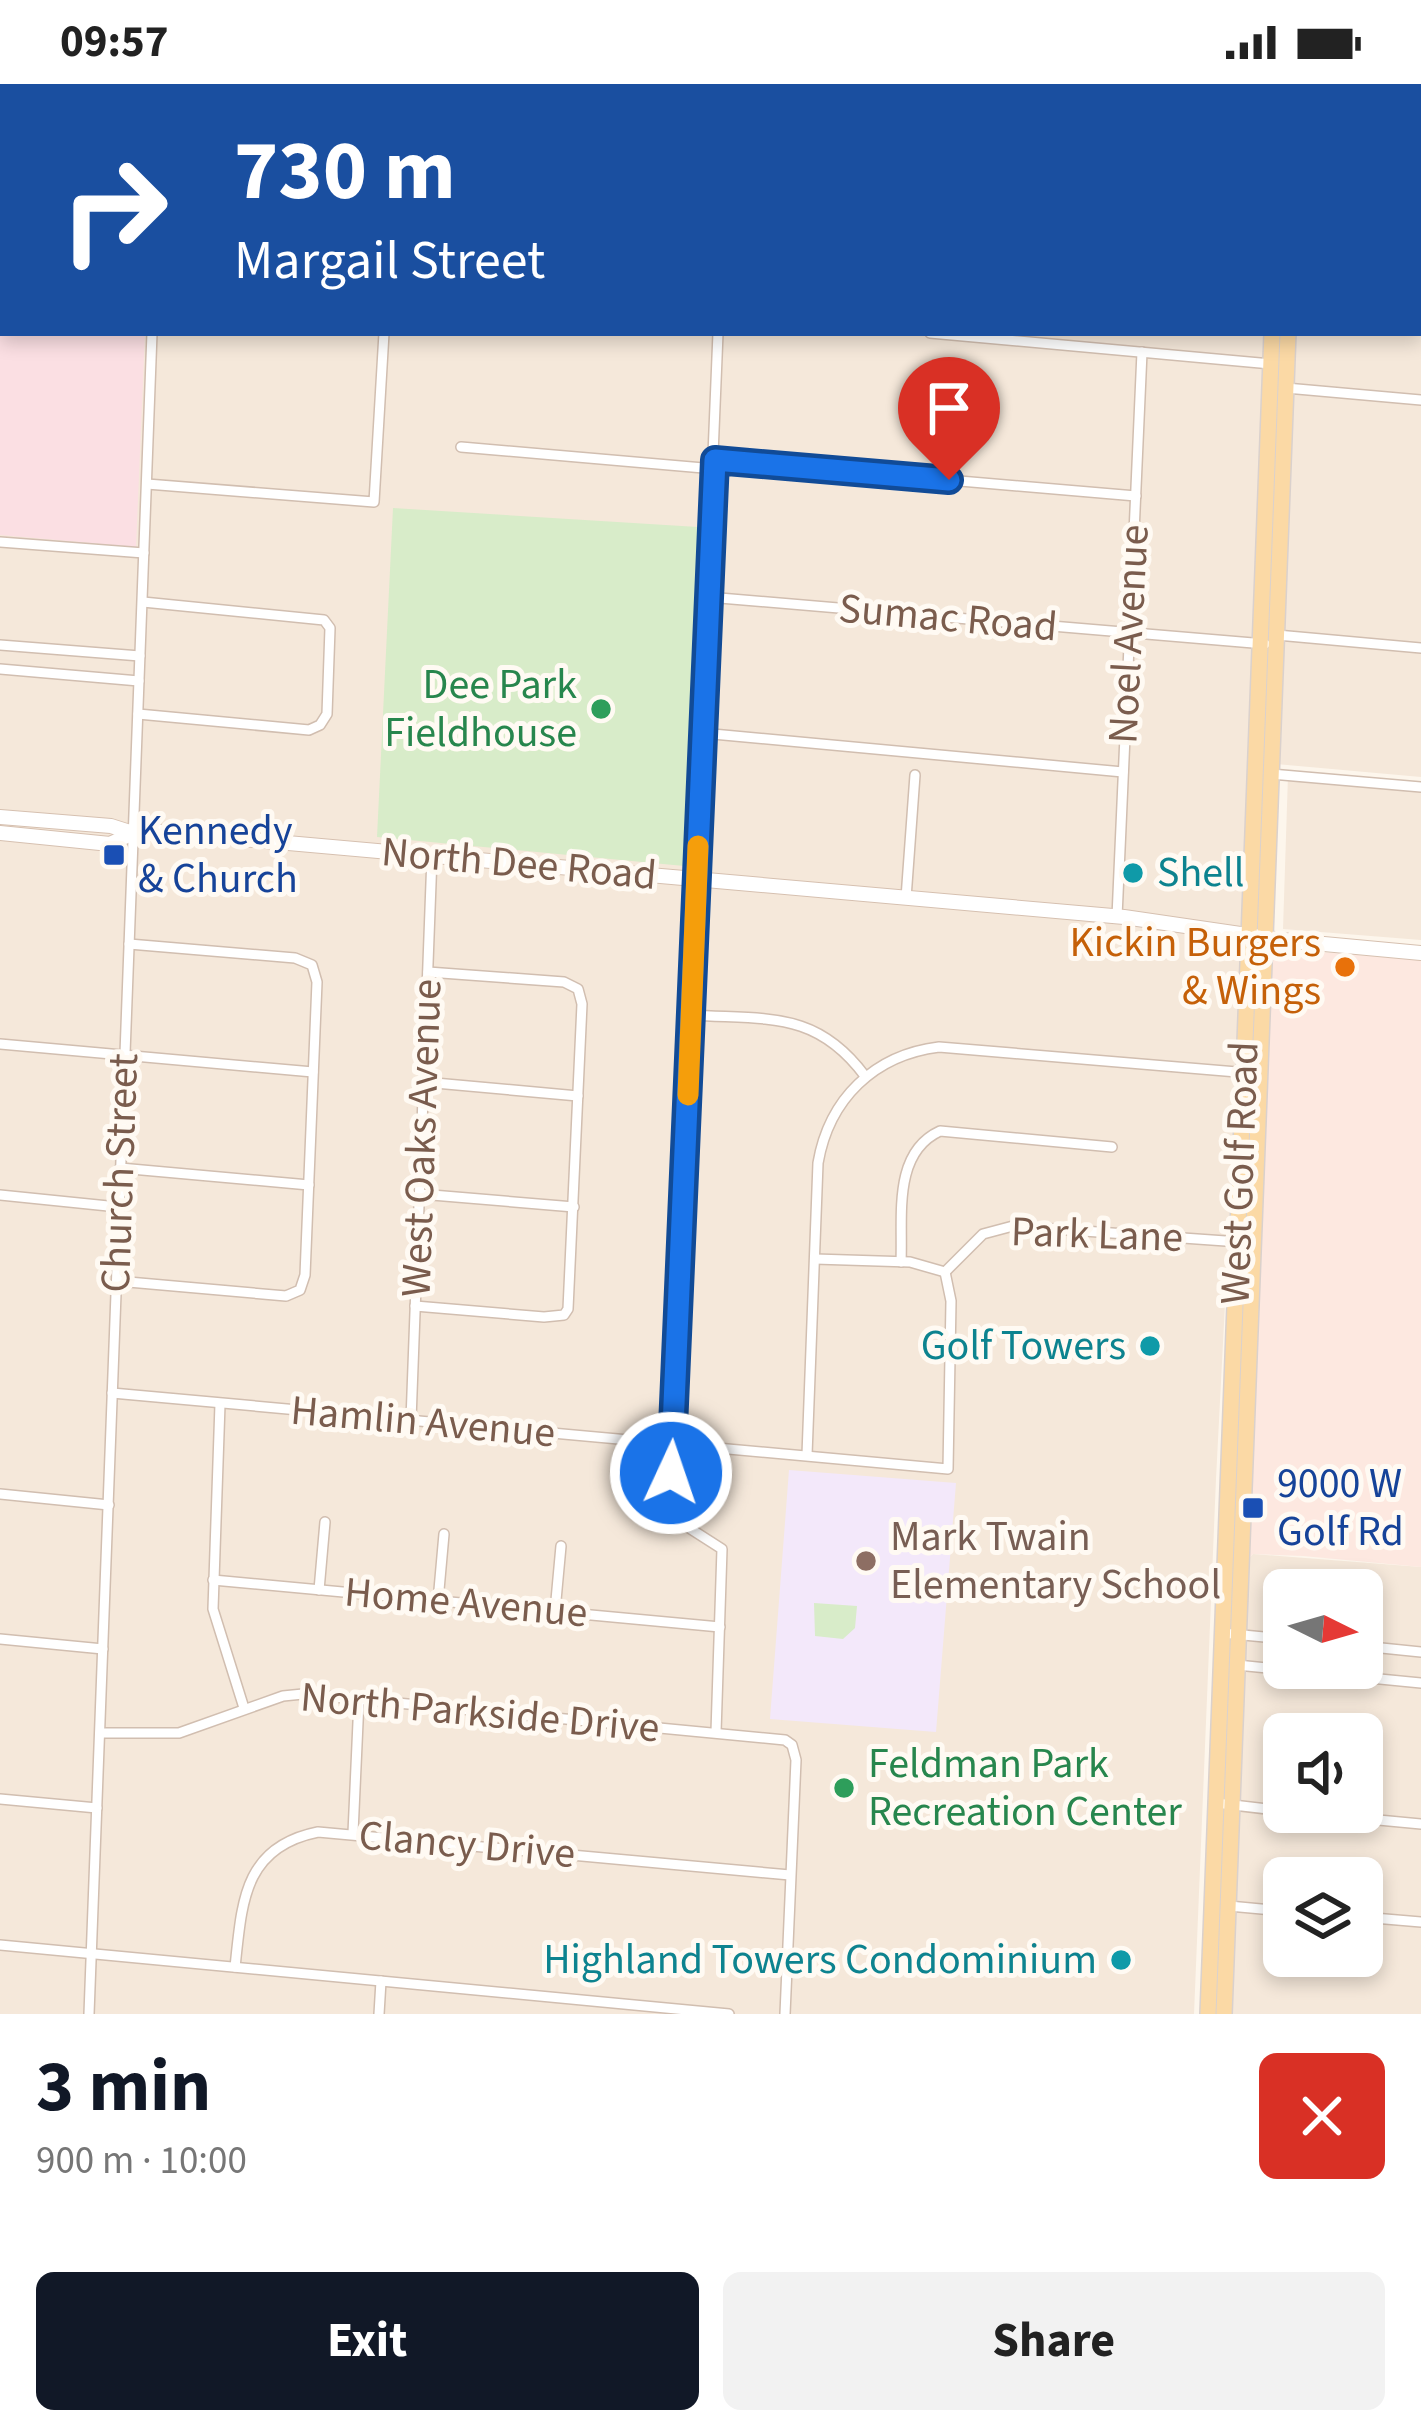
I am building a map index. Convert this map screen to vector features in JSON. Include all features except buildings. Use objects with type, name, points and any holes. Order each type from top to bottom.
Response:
[{"type":"main road","name":"West Golf Road","points":[[1225,2014],[1224,1805],[1245,1243],[1286,388],[1273,336]]},
{"type":"main road","name":"West Golf Road","points":[[1257,936],[1271,774],[1279,364],[1287,336]]},
{"type":"main road","name":"West Golf Road","points":[[1208,2014],[1238,1665],[1231,1633],[1248,1394],[1245,1243],[1258,1139],[1252,1074]]},
{"type":"street","name":"Church Street","points":[[88,2014],[152,336]]},
{"type":"street","points":[[147,484],[374,502],[384,336]]},
{"type":"street","points":[[716,1732],[722,1549],[671,1517],[718,336]]},
{"type":"street","points":[[964,336],[1279,364]]},
{"type":"street","points":[[1094,347],[1095,336]]},
{"type":"street","name":"Noel Avenue","points":[[1117,916],[1142,352]]},
{"type":"street","points":[[1286,388],[1421,400]]},
{"type":"street","points":[[461,447],[1136,496]]},
{"type":"street","points":[[0,542],[144,553]]},
{"type":"street","name":"Sumac Road","points":[[708,596],[1130,634],[1421,648]]},
{"type":"street","points":[[138,714],[309,730],[327,714],[330,628],[324,620],[142,602]]},
{"type":"street","points":[[0,645],[140,656]]},
{"type":"street","points":[[0,669],[139,681]]},
{"type":"street","points":[[702,733],[1124,772]]},
{"type":"street","points":[[1271,774],[1421,787]]},
{"type":"street","points":[[906,898],[915,776]]},
{"type":"street","points":[[0,817],[111,826],[133,833]]},
{"type":"street","points":[[0,833],[110,844],[133,833]]},
{"type":"street","name":"North Dee Road","points":[[133,833],[1117,916],[1421,953]]},
{"type":"street","name":"West Oaks Avenue","points":[[411,1420],[432,856]]},
{"type":"street","points":[[117,1281],[286,1296],[300,1290],[305,1275],[317,982],[312,965],[295,958],[129,944]]},
{"type":"street","points":[[416,1306],[564,1316],[571,1301],[582,1004],[578,989],[564,982],[428,972]]},
{"type":"street","points":[[692,1016],[780,1021],[814,1029],[840,1046],[865,1076]]},
{"type":"street","points":[[0,1044],[313,1072]]},
{"type":"street","points":[[807,1455],[821,1144],[837,1111],[865,1076],[894,1058],[939,1047],[1252,1074]]},
{"type":"street","points":[[424,1082],[578,1096]]},
{"type":"street","points":[[901,1262],[905,1169],[925,1138],[940,1131],[1112,1147]]},
{"type":"street","points":[[121,1168],[309,1185]]},
{"type":"street","points":[[420,1194],[574,1207]]},
{"type":"street","points":[[0,1196],[118,1207]]},
{"type":"street","name":"Park Lane","points":[[945,1272],[983,1234],[1013,1226],[1245,1243]]},
{"type":"street","points":[[815,1258],[901,1262],[945,1272]]},
{"type":"street","name":"Hamlin Avenue","points":[[112,1393],[948,1469],[951,1301],[945,1272]]},
{"type":"street","points":[[220,1404],[213,1580],[218,1631],[244,1708]]},
{"type":"street","points":[[0,1494],[109,1505]]},
{"type":"street","points":[[319,1590],[326,1522]]},
{"type":"street","points":[[438,1600],[444,1534]]},
{"type":"street","points":[[555,1611],[561,1546]]},
{"type":"street","name":"Home Avenue","points":[[213,1580],[720,1627]]},
{"type":"street","points":[[1231,1633],[1263,1637]]},
{"type":"street","points":[[0,1639],[104,1649]]},
{"type":"street","points":[[1383,1648],[1421,1652]]},
{"type":"street","points":[[1238,1665],[1421,1683]]},
{"type":"street","name":"North Parkside Drive","points":[[100,1732],[179,1732],[294,1695],[777,1737],[792,1745],[796,1760],[790,1875]]},
{"type":"street","points":[[353,1833],[359,1700]]},
{"type":"street","points":[[0,1799],[98,1808]]},
{"type":"street","points":[[1224,1805],[1263,1809]]},
{"type":"street","points":[[1383,1820],[1421,1824]]},
{"type":"street","name":"Clancy Drive","points":[[236,1967],[244,1895],[259,1864],[298,1836],[353,1833],[790,1875]]},
{"type":"street","points":[[785,2014],[790,1875]]},
{"type":"street","points":[[1228,1906],[1263,1909]]},
{"type":"street","points":[[1383,1919],[1421,1922]]},
{"type":"street","points":[[0,1945],[729,2014]]},
{"type":"street","points":[[379,2014],[381,1981]]},
{"type":"shaded area","points":[[0,336],[1264,336],[1243,953],[1194,2014],[0,2014]]},
{"type":"shaded area","points":[[0,336],[145,336],[136,547],[0,535]]},
{"type":"shaded area","points":[[1295,336],[1421,336],[1421,777],[1276,764]]},
{"type":"shaded area","points":[[1288,775],[1421,787],[1421,940],[1283,929]]},
{"type":"shaded area","points":[[1283,949],[1421,960],[1421,1567],[1303,1556],[1253,1554],[1247,1560],[1270,959]]},
{"type":"shaded area","name":"Mark Twain Elementary School","points":[[789,1470],[956,1483],[936,1732],[770,1719]]},
{"type":"shaded area","points":[[1253,1554],[1421,1567],[1421,2014],[1230,2014],[1247,1560]]},
{"type":"green space","points":[[393,508],[698,527],[684,866],[377,837]]},
{"type":"green space","points":[[814,1603],[857,1606],[855,1628],[843,1639],[815,1636]]},
{"type":"slow traffic","points":[[688,1095],[698,846]]},
{"type":"place","name":"Dee Park Fieldhouse","points":[[601,709]]},
{"type":"place","name":"Kennedy & Church","points":[[114,855]]},
{"type":"place","name":"Shell","points":[[1133,873]]},
{"type":"place","name":"Kickin Burgers & Wings","points":[[1345,967]]},
{"type":"place","name":"Golf Towers","points":[[1150,1346]]},
{"type":"place","name":"9000 W Golf Rd","points":[[1253,1508]]},
{"type":"place","name":"Mark Twain Elementary School","points":[[866,1561]]},
{"type":"place","name":"Feldman Park Recreation Center","points":[[844,1788]]},
{"type":"place","name":"Highland Towers Condominium","points":[[1121,1960]]},
{"type":"route","points":[[671,1473],[715,460],[949,480]]}]
